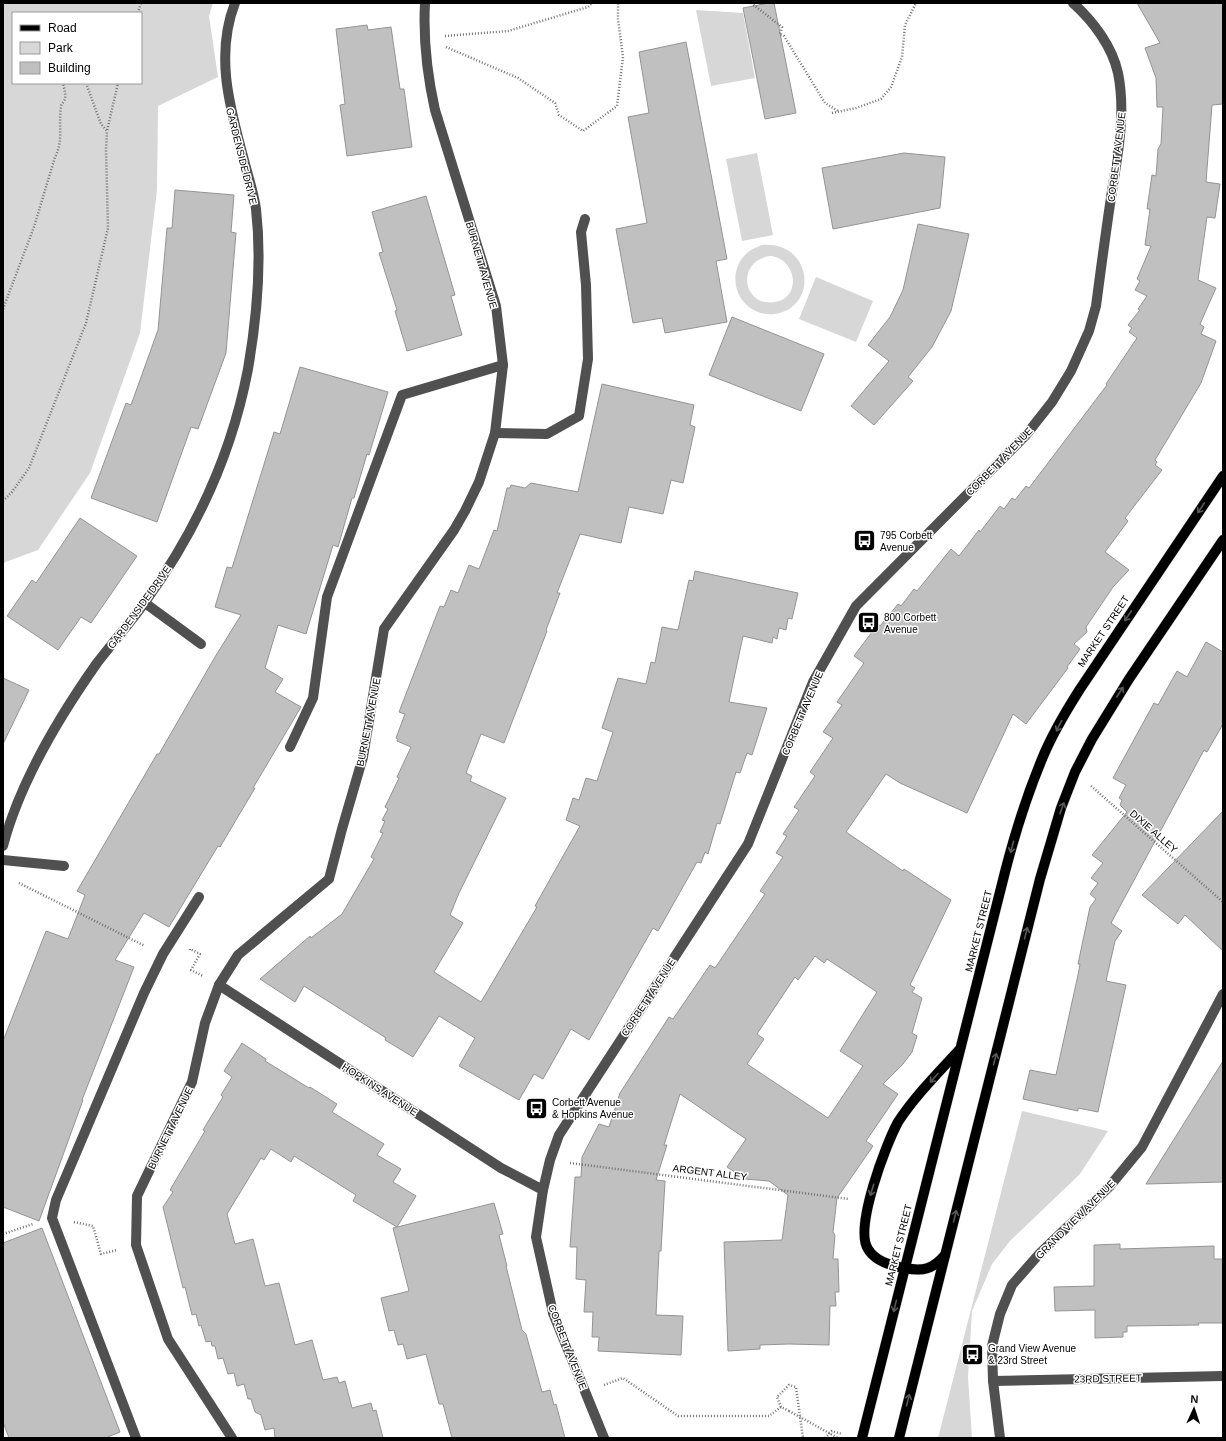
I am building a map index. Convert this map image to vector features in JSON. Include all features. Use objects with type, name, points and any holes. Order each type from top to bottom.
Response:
[{"type":"main road","name":"MARKET STREET","points":[[862,1438],[1015,834],[1028,796],[1043,757],[1061,721],[1084,683],[1223,476]]},
{"type":"main road","points":[[899,1438],[1040,879],[1061,808],[1075,772],[1110,707],[1223,540]]},
{"type":"main road","points":[[946,1253],[937,1264],[927,1269],[917,1270],[905,1268],[876,1258],[867,1249],[864,1240],[864,1225],[868,1202],[879,1167],[898,1123],[925,1088],[960,1049]]},
{"type":"street","name":"GARDENSIDE DRIVE","points":[[3,846],[25,786],[48,742],[86,680],[145,603],[182,545],[211,487],[235,420],[247,371],[255,323],[258,253],[256,208],[229,104],[225,73],[228,30],[235,3]]},
{"type":"street","name":"BURNETT AVENUE","points":[[232,1438],[168,1339],[136,1245],[138,1196],[192,1082],[205,1023],[219,985],[238,955],[329,879],[363,757],[384,629],[454,530],[465,511],[479,482],[495,433],[503,365],[496,306],[435,110],[429,81],[424,38],[425,3]]},
{"type":"street","name":"CORBETT AVENUE","points":[[604,1438],[553,1313],[536,1237],[543,1190],[550,1160],[559,1134],[748,844],[813,682],[856,606],[1026,435],[1052,402],[1071,371],[1089,330],[1096,306],[1121,131],[1122,101],[1118,73],[1110,49],[1088,16],[1073,3]]},
{"type":"street","points":[[495,433],[547,434],[579,416],[588,359],[586,285],[581,232],[585,219]]},
{"type":"street","points":[[290,747],[313,698],[327,597],[402,395],[503,365]]},
{"type":"street","points":[[145,603],[201,644]]},
{"type":"street","points":[[3,860],[64,866]]},
{"type":"street","points":[[136,1438],[52,1218],[56,1200],[144,993],[163,954],[199,897]]},
{"type":"street","name":"HOPKINS AVENUE","points":[[219,985],[501,1168],[543,1190]]},
{"type":"street","name":"GRAND VIEW AVENUE","points":[[1000,1438],[993,1381],[992,1346],[1000,1314],[1012,1285],[1040,1253],[1109,1187],[1142,1147],[1223,994]]},
{"type":"street","name":"23RD STREET","points":[[993,1381],[1223,1376]]},
{"type":"path","points":[[424,38],[508,31],[588,7],[592,3]]},
{"type":"path","points":[[424,38],[518,78],[555,103],[559,115],[583,131],[617,106],[623,57],[618,19],[618,3]]},
{"type":"path","points":[[751,3],[782,27],[780,36],[784,36],[825,103],[839,111]]},
{"type":"path","points":[[832,113],[856,108],[881,99],[891,87],[902,57],[905,25],[916,3]]},
{"type":"path","points":[[3,309],[34,227],[59,148],[61,140],[61,105],[65,98],[63,84]]},
{"type":"path","points":[[86,84],[101,124],[107,131]]},
{"type":"path","points":[[3,501],[12,492],[29,468],[86,323],[108,228],[107,131],[118,84]]},
{"type":"path","name":"DIXIE ALLEY","points":[[1075,772],[1223,902]]},
{"type":"path","points":[[17,882],[163,954]]},
{"type":"path","points":[[187,954],[190,949],[200,954],[192,970],[219,985]]},
{"type":"path","name":"ARGENT ALLEY","points":[[550,1160],[868,1202]]},
{"type":"path","points":[[586,1392],[623,1378],[678,1416],[769,1416],[781,1407]]},
{"type":"path","points":[[803,1438],[796,1387],[789,1385],[777,1397],[781,1407],[789,1411],[838,1438]]},
{"type":"path","points":[[825,1438],[832,1430],[844,1434]]},
{"type":"green space","points":[[3,3],[213,3],[209,16],[218,77],[158,106],[157,190],[140,333],[90,473],[38,550],[3,563]]},
{"type":"green space","points":[[696,10],[743,13],[755,78],[711,86]]},
{"type":"green space","points":[[757,153],[773,235],[742,241],[726,159]]},
{"type":"green space","points":[[762,245],[779,247],[792,253],[800,263],[804,275],[804,288],[799,300],[789,309],[775,314],[762,313],[749,307],[743,301],[736,287],[736,270],[739,263],[751,250]],"holes":[[[770,256],[779,258],[786,263],[791,270],[793,278],[792,286],[784,299],[775,302],[764,302],[756,298],[750,291],[747,283],[748,274],[752,266],[759,260]]]},
{"type":"green space","points":[[816,277],[873,301],[856,342],[799,319]]},
{"type":"green space","points":[[1022,1111],[1108,1131],[1080,1174],[1010,1241],[992,1264],[972,1311],[968,1377],[972,1438],[938,1438]]},
{"type":"building","points":[[774,3],[796,113],[765,119],[743,8]]},
{"type":"building","points":[[1137,3],[1223,3],[1223,104],[1212,105],[1206,182],[1220,184],[1215,218],[1207,217],[1198,280],[1216,288],[1200,324],[1204,327],[1201,334],[1216,341],[1201,383],[1155,460],[1157,462],[1155,465],[1162,470],[1125,518],[1128,521],[1105,552],[1129,570],[1113,587],[1086,627],[1087,632],[1074,644],[1080,649],[1067,667],[1068,668],[1026,724],[1013,714],[967,813],[900,783],[886,774],[846,832],[903,871],[904,869],[951,900],[910,985],[915,988],[912,992],[922,998],[912,1033],[917,1036],[912,1052],[903,1064],[883,1084],[898,1094],[866,1141],[873,1146],[837,1198],[833,1232],[835,1235],[833,1259],[838,1259],[839,1292],[835,1292],[836,1306],[830,1306],[829,1345],[760,1345],[760,1349],[728,1351],[724,1242],[782,1240],[788,1195],[769,1181],[745,1179],[727,1167],[746,1139],[680,1094],[664,1145],[667,1145],[656,1180],[665,1181],[661,1251],[659,1251],[656,1315],[683,1316],[681,1355],[598,1351],[599,1337],[592,1337],[593,1312],[584,1312],[586,1280],[576,1279],[577,1247],[570,1247],[575,1177],[581,1177],[582,1157],[599,1124],[609,1127],[620,1093],[669,1017],[673,1019],[710,965],[715,968],[765,894],[760,891],[783,857],[776,853],[787,836],[783,834],[799,810],[794,807],[815,776],[810,772],[833,738],[823,732],[842,705],[837,702],[864,663],[854,656],[878,624],[880,626],[898,604],[901,606],[914,589],[917,591],[951,549],[959,556],[1000,506],[1004,509],[1012,498],[1015,500],[1026,486],[1029,488],[1107,385],[1106,384],[1137,338],[1129,332],[1132,328],[1128,325],[1140,310],[1138,309],[1147,296],[1135,290],[1140,281],[1137,279],[1151,246],[1145,245],[1150,209],[1147,209],[1152,175],[1156,176],[1158,149],[1161,144],[1163,107],[1157,107],[1156,78],[1145,48],[1160,43]],"holes":[[[815,956],[824,963],[827,959],[877,992],[840,1051],[863,1066],[828,1118],[747,1064],[764,1039],[757,1034],[795,977],[798,980]]]},
{"type":"building","points":[[367,25],[368,30],[391,27],[400,89],[404,89],[412,147],[347,156],[340,105],[345,104],[336,29]]},
{"type":"building","points":[[686,42],[727,259],[716,261],[727,322],[665,333],[662,318],[633,323],[616,229],[647,223],[628,117],[649,113],[639,52]]},
{"type":"building","points":[[904,153],[945,157],[940,208],[833,229],[822,168]]},
{"type":"building","points":[[175,190],[234,195],[231,232],[236,233],[226,353],[198,429],[191,427],[157,522],[91,498],[126,403],[131,405],[158,330],[167,228],[172,228]]},
{"type":"building","points":[[426,196],[455,295],[451,296],[462,335],[407,351],[395,311],[397,310],[379,253],[383,252],[372,212]]},
{"type":"building","points":[[918,224],[969,234],[951,311],[932,347],[908,377],[913,381],[874,425],[851,406],[889,361],[868,345],[890,317],[903,290]]},
{"type":"building","points":[[732,317],[824,354],[801,411],[709,375]]},
{"type":"building","points":[[300,367],[388,392],[369,455],[367,454],[354,498],[352,498],[338,547],[333,545],[306,634],[278,625],[265,668],[283,679],[275,692],[301,707],[220,847],[218,846],[169,927],[144,913],[115,960],[134,967],[82,1100],[39,1221],[3,1207],[3,1041],[46,931],[68,939],[85,895],[77,891],[157,754],[159,754],[241,615],[215,607],[227,567],[232,568],[274,432],[280,434]]},
{"type":"building","points":[[602,384],[694,405],[690,425],[695,427],[683,483],[671,480],[663,514],[629,507],[621,543],[580,534],[557,593],[560,593],[546,630],[547,631],[504,743],[481,734],[466,773],[472,776],[470,781],[506,798],[459,893],[450,915],[463,923],[434,972],[481,1002],[537,907],[535,906],[580,826],[566,820],[573,798],[579,800],[586,778],[597,781],[613,732],[602,728],[618,678],[646,684],[651,662],[655,663],[662,627],[678,630],[689,580],[693,581],[695,571],[798,593],[792,619],[788,618],[786,630],[779,628],[777,639],[773,637],[772,643],[743,636],[729,702],[767,708],[752,755],[747,753],[740,773],[736,772],[720,824],[717,823],[708,854],[705,852],[701,863],[697,862],[658,931],[653,928],[589,1040],[571,1029],[543,1079],[534,1074],[519,1100],[459,1066],[475,1038],[439,1016],[413,1057],[304,986],[295,1002],[260,979],[310,936],[311,938],[342,914],[374,859],[371,857],[383,833],[380,832],[385,821],[382,820],[388,809],[385,807],[399,778],[397,777],[411,747],[397,741],[398,739],[396,738],[405,714],[399,712],[440,606],[444,607],[451,590],[458,593],[469,565],[479,569],[494,530],[497,531],[507,488],[510,488],[511,485],[525,488],[531,483],[578,492]]},
{"type":"building","points":[[80,518],[137,556],[91,623],[81,617],[58,650],[7,616],[32,580],[36,583]]},
{"type":"building","points":[[1206,642],[1223,652],[1223,724],[1207,752],[1204,750],[1111,923],[1122,931],[1115,941],[1106,981],[1126,985],[1098,1112],[1078,1108],[1078,1111],[1023,1099],[1030,1070],[1056,1075],[1078,975],[1080,964],[1078,964],[1090,907],[1096,899],[1090,894],[1098,883],[1091,878],[1103,863],[1092,855],[1127,812],[1120,805],[1122,800],[1119,798],[1126,785],[1113,778],[1154,703],[1158,705],[1177,671],[1187,677]]},
{"type":"building","points":[[3,678],[29,690],[3,744]]},
{"type":"building","points":[[1223,811],[1223,951],[1185,915],[1178,924],[1142,895]]},
{"type":"building","points":[[242,1043],[266,1059],[265,1061],[337,1104],[332,1112],[384,1144],[377,1155],[401,1169],[393,1182],[416,1196],[397,1227],[353,1201],[356,1195],[294,1156],[291,1162],[271,1149],[264,1160],[261,1158],[227,1214],[235,1244],[253,1239],[265,1286],[279,1283],[295,1345],[312,1340],[323,1380],[337,1377],[339,1383],[345,1381],[352,1408],[371,1403],[373,1411],[376,1410],[383,1438],[275,1438],[274,1428],[265,1430],[261,1415],[255,1412],[251,1399],[248,1399],[244,1384],[237,1386],[234,1373],[228,1374],[223,1358],[218,1359],[215,1346],[212,1346],[211,1341],[206,1342],[201,1325],[199,1326],[196,1314],[192,1315],[185,1287],[183,1288],[163,1207],[173,1192],[170,1190],[223,1097],[221,1095],[232,1077],[224,1071]]},
{"type":"building","points":[[1223,1061],[1223,1182],[1146,1184]]},
{"type":"building","points":[[494,1203],[503,1234],[499,1235],[522,1330],[526,1334],[542,1392],[550,1390],[554,1405],[556,1404],[565,1438],[452,1438],[443,1404],[439,1404],[426,1354],[407,1359],[403,1344],[398,1345],[394,1330],[389,1331],[381,1298],[409,1291],[393,1228]]},
{"type":"building","points":[[42,1228],[120,1432],[105,1438],[9,1438],[3,1422],[3,1243]]},
{"type":"building","points":[[1120,1244],[1120,1249],[1214,1246],[1214,1259],[1223,1259],[1223,1323],[1198,1323],[1199,1325],[1127,1326],[1127,1332],[1123,1332],[1123,1337],[1095,1338],[1095,1310],[1055,1311],[1054,1287],[1094,1286],[1094,1245]]},
{"type":"place","name":"795 Corbett Avenue","points":[[865,541]]},
{"type":"place","name":"800 Corbett Avenue","points":[[869,623]]},
{"type":"place","name":"Corbett Avenue & Hopkins Avenue","points":[[537,1108]]},
{"type":"place","name":"Grand View Avenue & 23rd Street","points":[[973,1354]]}]
